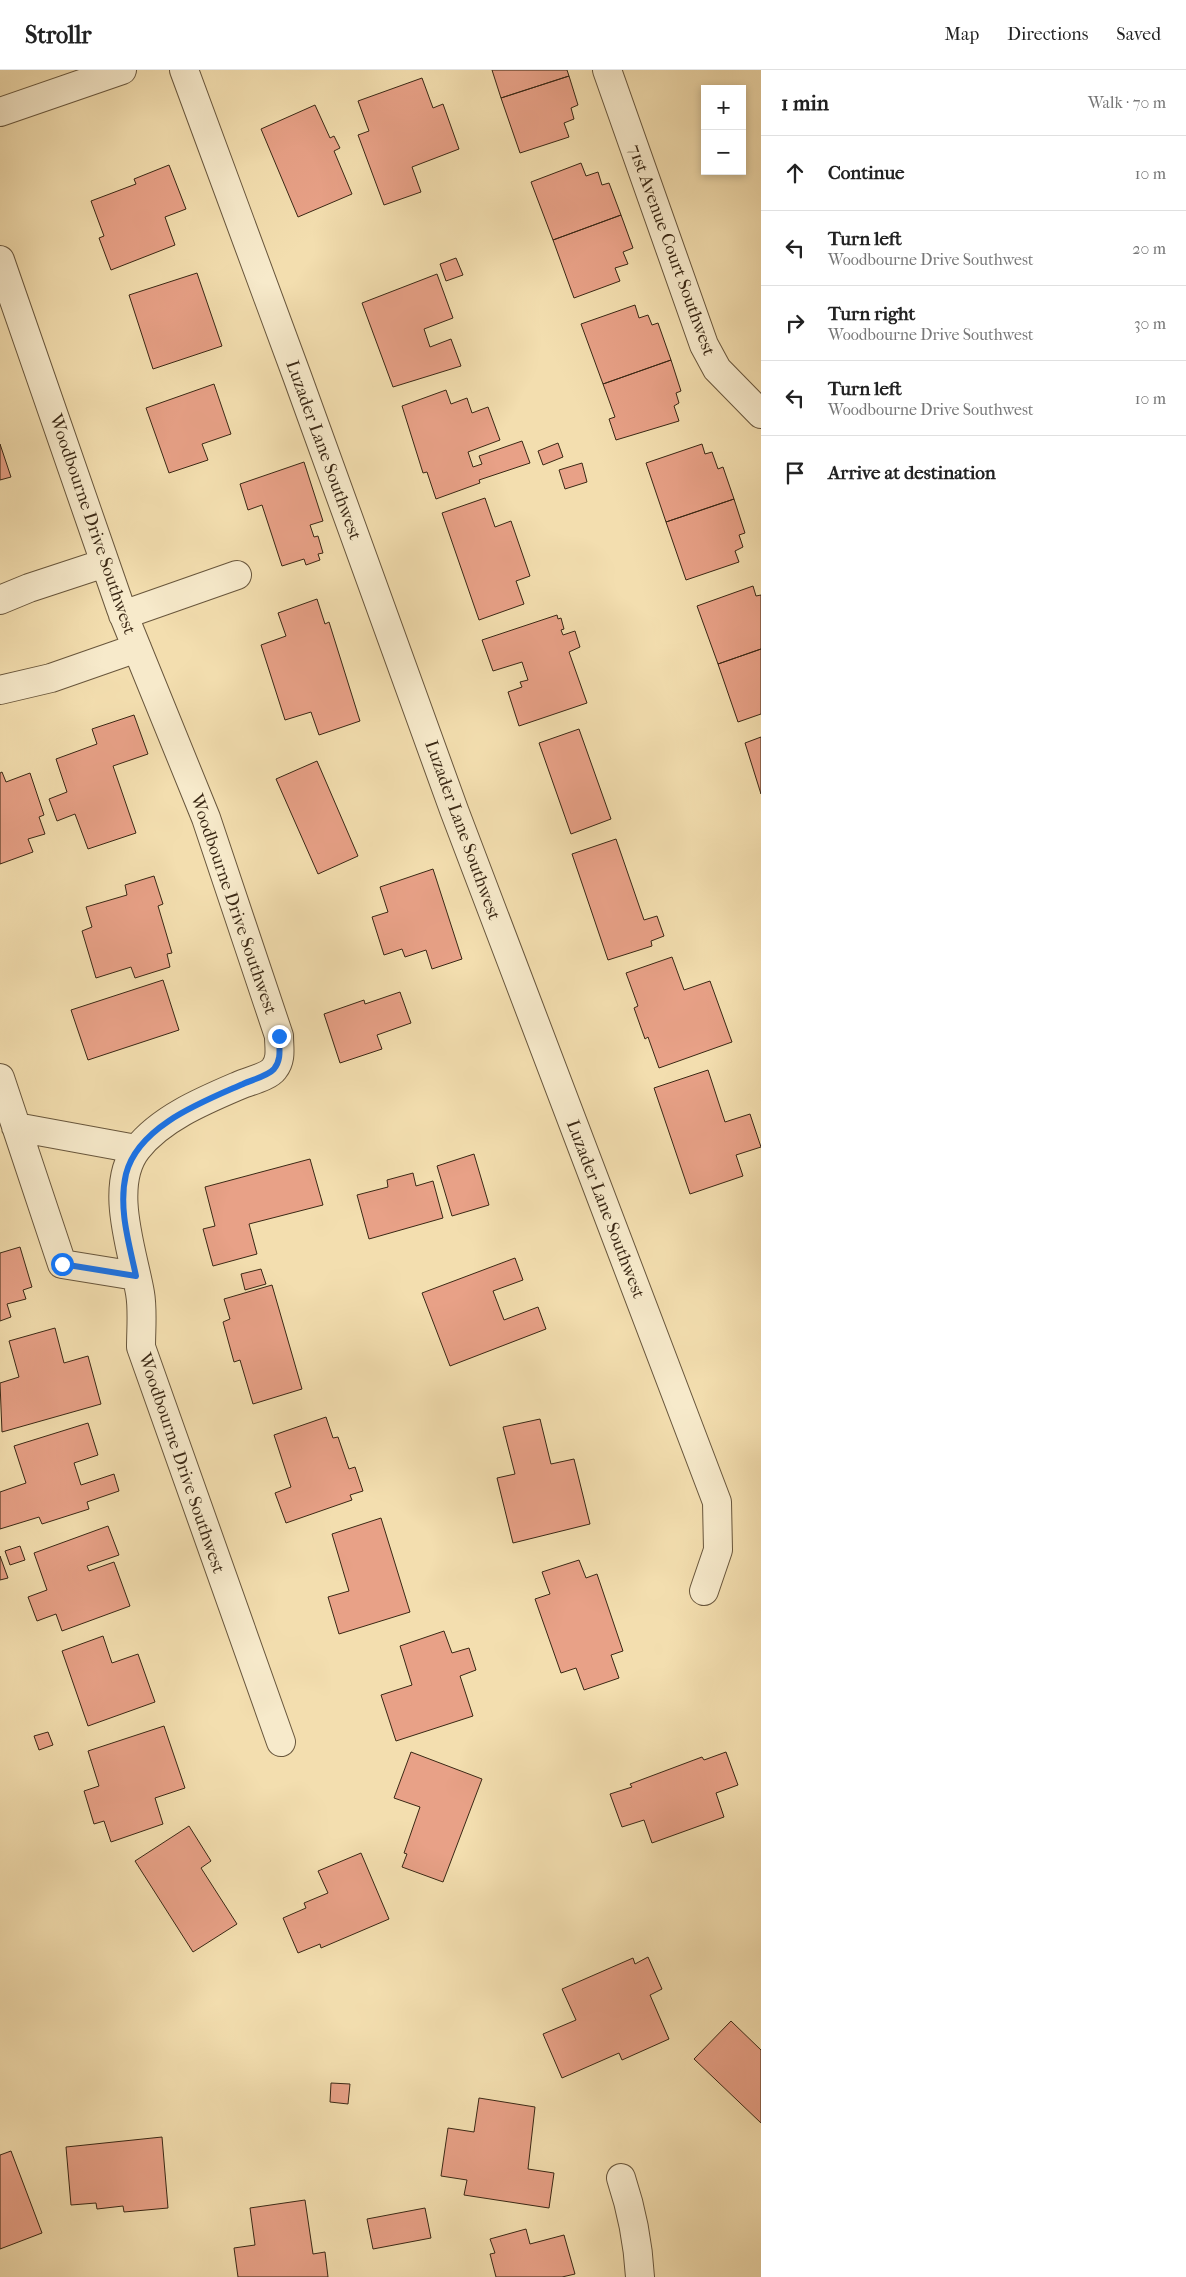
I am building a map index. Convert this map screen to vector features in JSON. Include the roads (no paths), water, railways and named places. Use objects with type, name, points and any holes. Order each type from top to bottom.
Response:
[{"type":"street","points":[[0,112],[122,70]]},
{"type":"street","name":"Luzader Lane Southwest","points":[[184,70],[301,385],[454,810],[717,1502],[718,1550],[704,1591]]},
{"type":"street","name":"71st Avenue Court Southwest","points":[[607,70],[704,345],[717,369],[761,414]]},
{"type":"street","name":"Woodbourne Drive Southwest","points":[[0,260],[123,615],[206,818],[279,1036],[280,1058],[273,1071],[194,1105],[165,1124],[136,1150],[126,1174],[123,1201],[126,1233],[141,1295],[141,1347],[281,1742]]},
{"type":"street","points":[[0,600],[105,563]]},
{"type":"street","points":[[123,615],[237,575]]},
{"type":"street","points":[[0,690],[51,678],[137,648]]},
{"type":"street","points":[[0,1078],[62,1264],[136,1276]]},
{"type":"street","points":[[16,1126],[136,1150]]},
{"type":"street","points":[[621,2178],[632,2212],[638,2244],[640,2277]]}]
